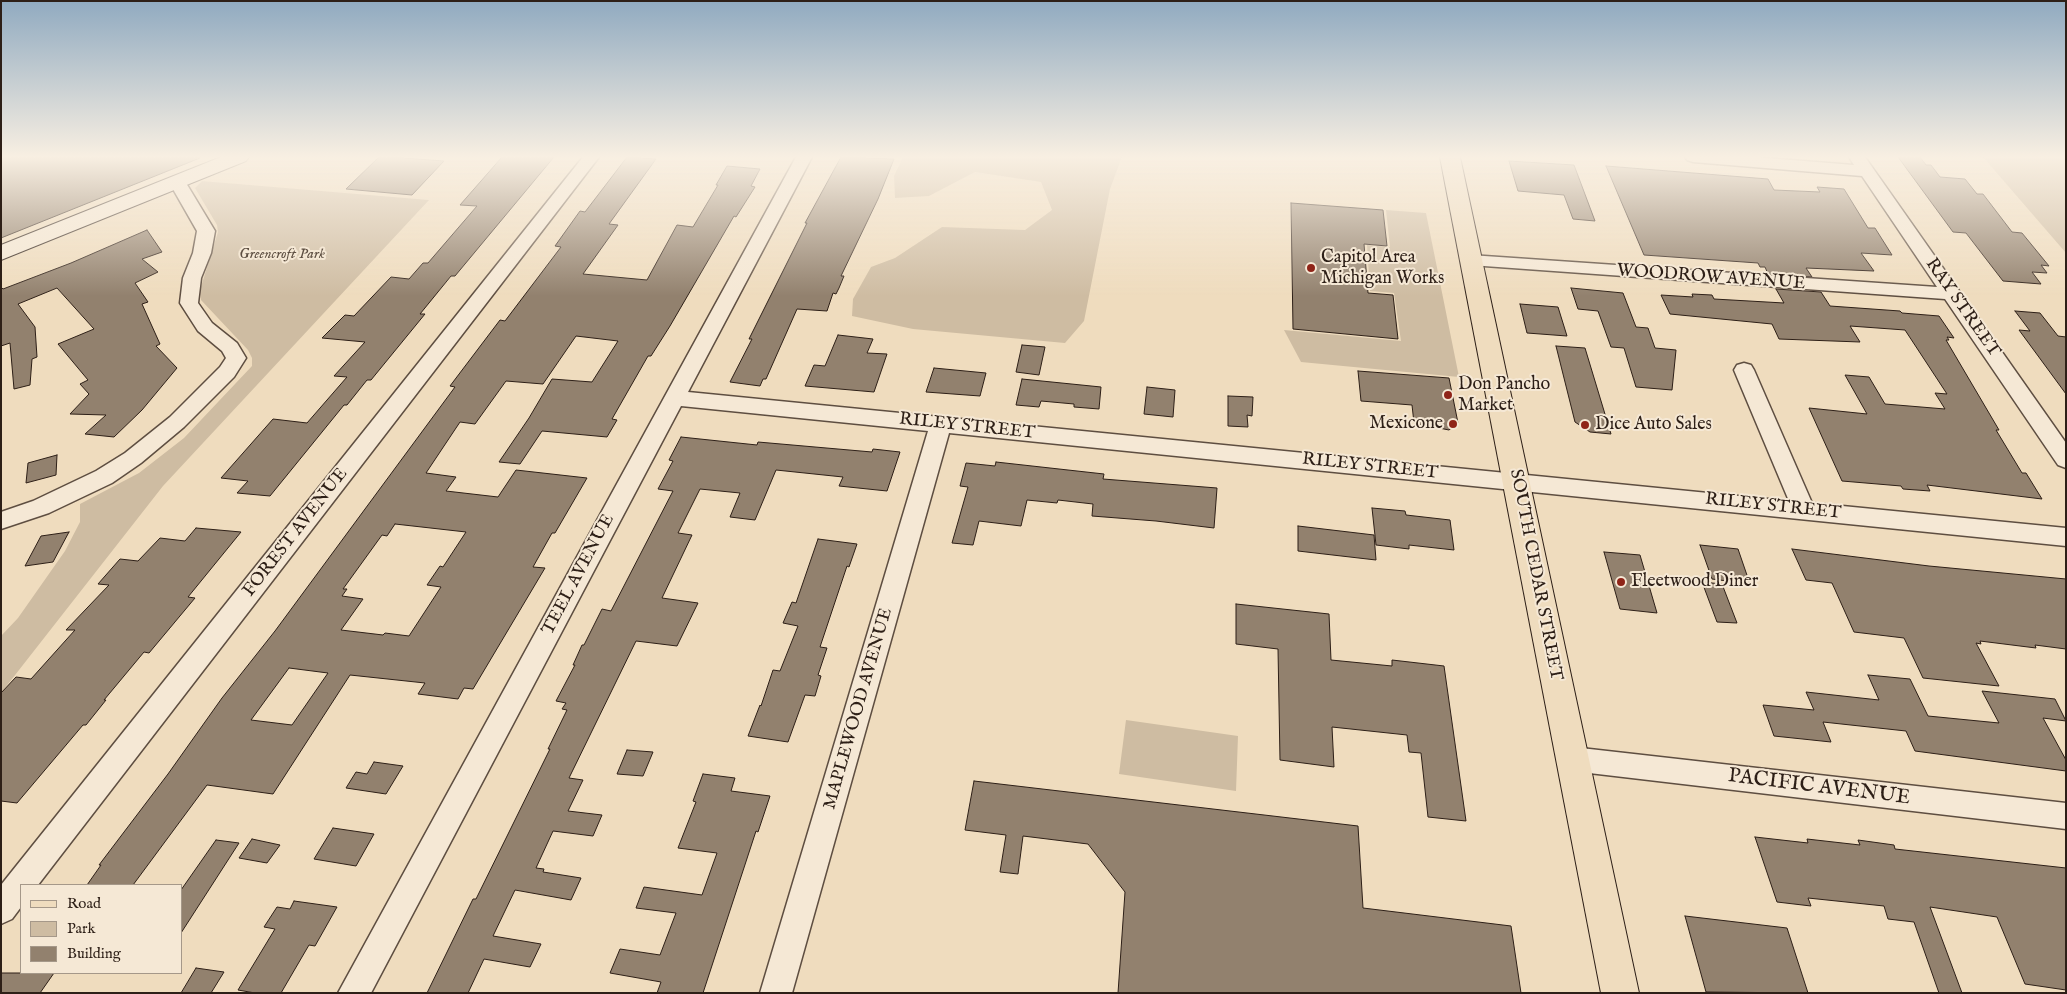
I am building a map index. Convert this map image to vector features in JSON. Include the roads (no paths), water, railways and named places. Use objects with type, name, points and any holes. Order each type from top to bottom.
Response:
[{"type":"main road","name":"SOUTH CEDAR STREET","points":[[1459,203],[1620,993]]},
{"type":"street","points":[[1,253],[124,203]]},
{"type":"street","points":[[1,520],[41,507],[74,492],[104,477],[133,458],[183,416],[227,372],[236,358],[230,347],[205,327],[189,302],[192,278],[202,253],[206,231],[190,203]]},
{"type":"street","name":"FOREST AVENUE","points":[[21,884],[554,203]]},
{"type":"street","name":"TEEL AVENUE","points":[[354,993],[779,203]]},
{"type":"street","name":"RAY STREET","points":[[1889,203],[2066,460]]},
{"type":"street","name":"WOODROW AVENUE","points":[[1470,260],[1952,294]]},
{"type":"street","points":[[1744,370],[1804,510]]},
{"type":"street","name":"RILEY STREET","points":[[674,398],[2066,537]]},
{"type":"street","name":"MAPLEWOOD AVENUE","points":[[776,993],[941,424]]},
{"type":"street","name":"PACIFIC AVENUE","points":[[1572,759],[2066,816]]},
{"type":"street","name":"FOREST AVENUE","points":[[1,909],[20,885]]},
{"type":"place","name":"Capitol Area Michigan Works","points":[[1311,268]]},
{"type":"place","name":"Don Pancho Market","points":[[1448,395]]},
{"type":"place","name":"Mexicone","points":[[1453,424]]},
{"type":"place","name":"Dice Auto Sales","points":[[1585,425]]},
{"type":"place","name":"Fleetwood Diner","points":[[1621,582]]},
{"type":"park label","name":"Greencroft Park","points":[[282,255]]}]
